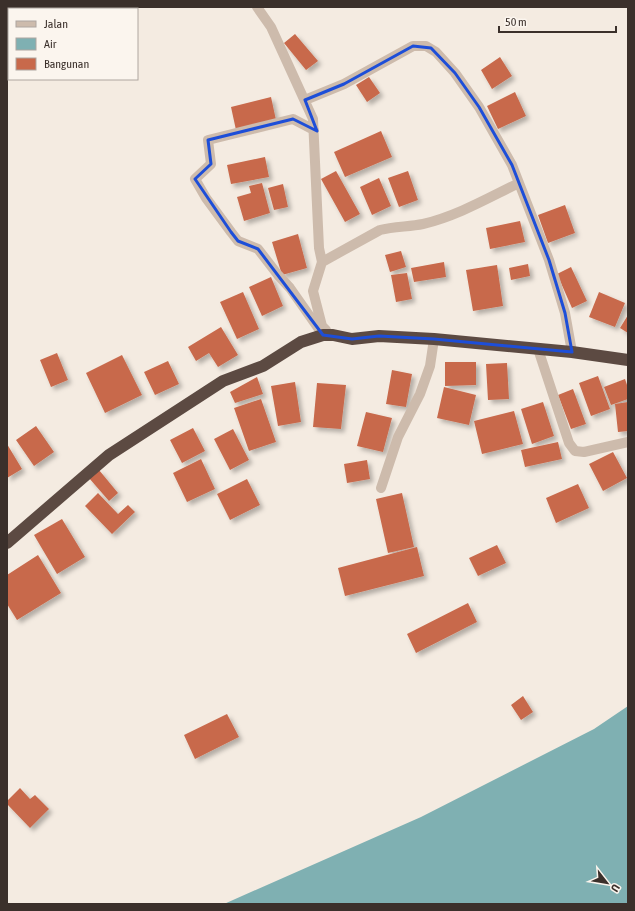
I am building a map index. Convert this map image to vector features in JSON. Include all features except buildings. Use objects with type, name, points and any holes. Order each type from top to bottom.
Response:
[{"type":"highway","points":[[7,543],[116,451],[223,381],[263,366],[301,342],[328,335],[352,339],[379,336],[434,339],[572,352],[628,360]]},
{"type":"street","points":[[257,7],[271,27],[313,119],[319,248],[322,262],[313,291],[322,326],[328,335]]},
{"type":"street","points":[[305,100],[344,84],[413,46],[426,46],[436,52],[455,73],[505,151],[519,182],[549,260],[565,314],[572,352]]},
{"type":"street","points":[[314,130],[293,119],[208,140],[211,164],[195,180],[206,198],[238,241],[258,249],[328,335]]},
{"type":"street","points":[[322,262],[380,230],[390,227],[423,224],[470,208],[519,182]]},
{"type":"street","points":[[381,488],[398,437],[412,411],[430,366],[434,339]]},
{"type":"street","points":[[538,349],[569,443],[575,451],[584,452],[628,442]]},
{"type":"highlighted area","points":[[413,46],[431,48],[455,73],[479,107],[512,165],[549,260],[565,313],[572,352],[434,339],[379,336],[352,339],[323,335],[258,249],[238,241],[195,179],[211,164],[208,140],[293,119],[317,131],[305,100],[344,84]]},
{"type":"water","points":[[628,706],[628,904],[224,904],[421,817],[594,729]]}]
